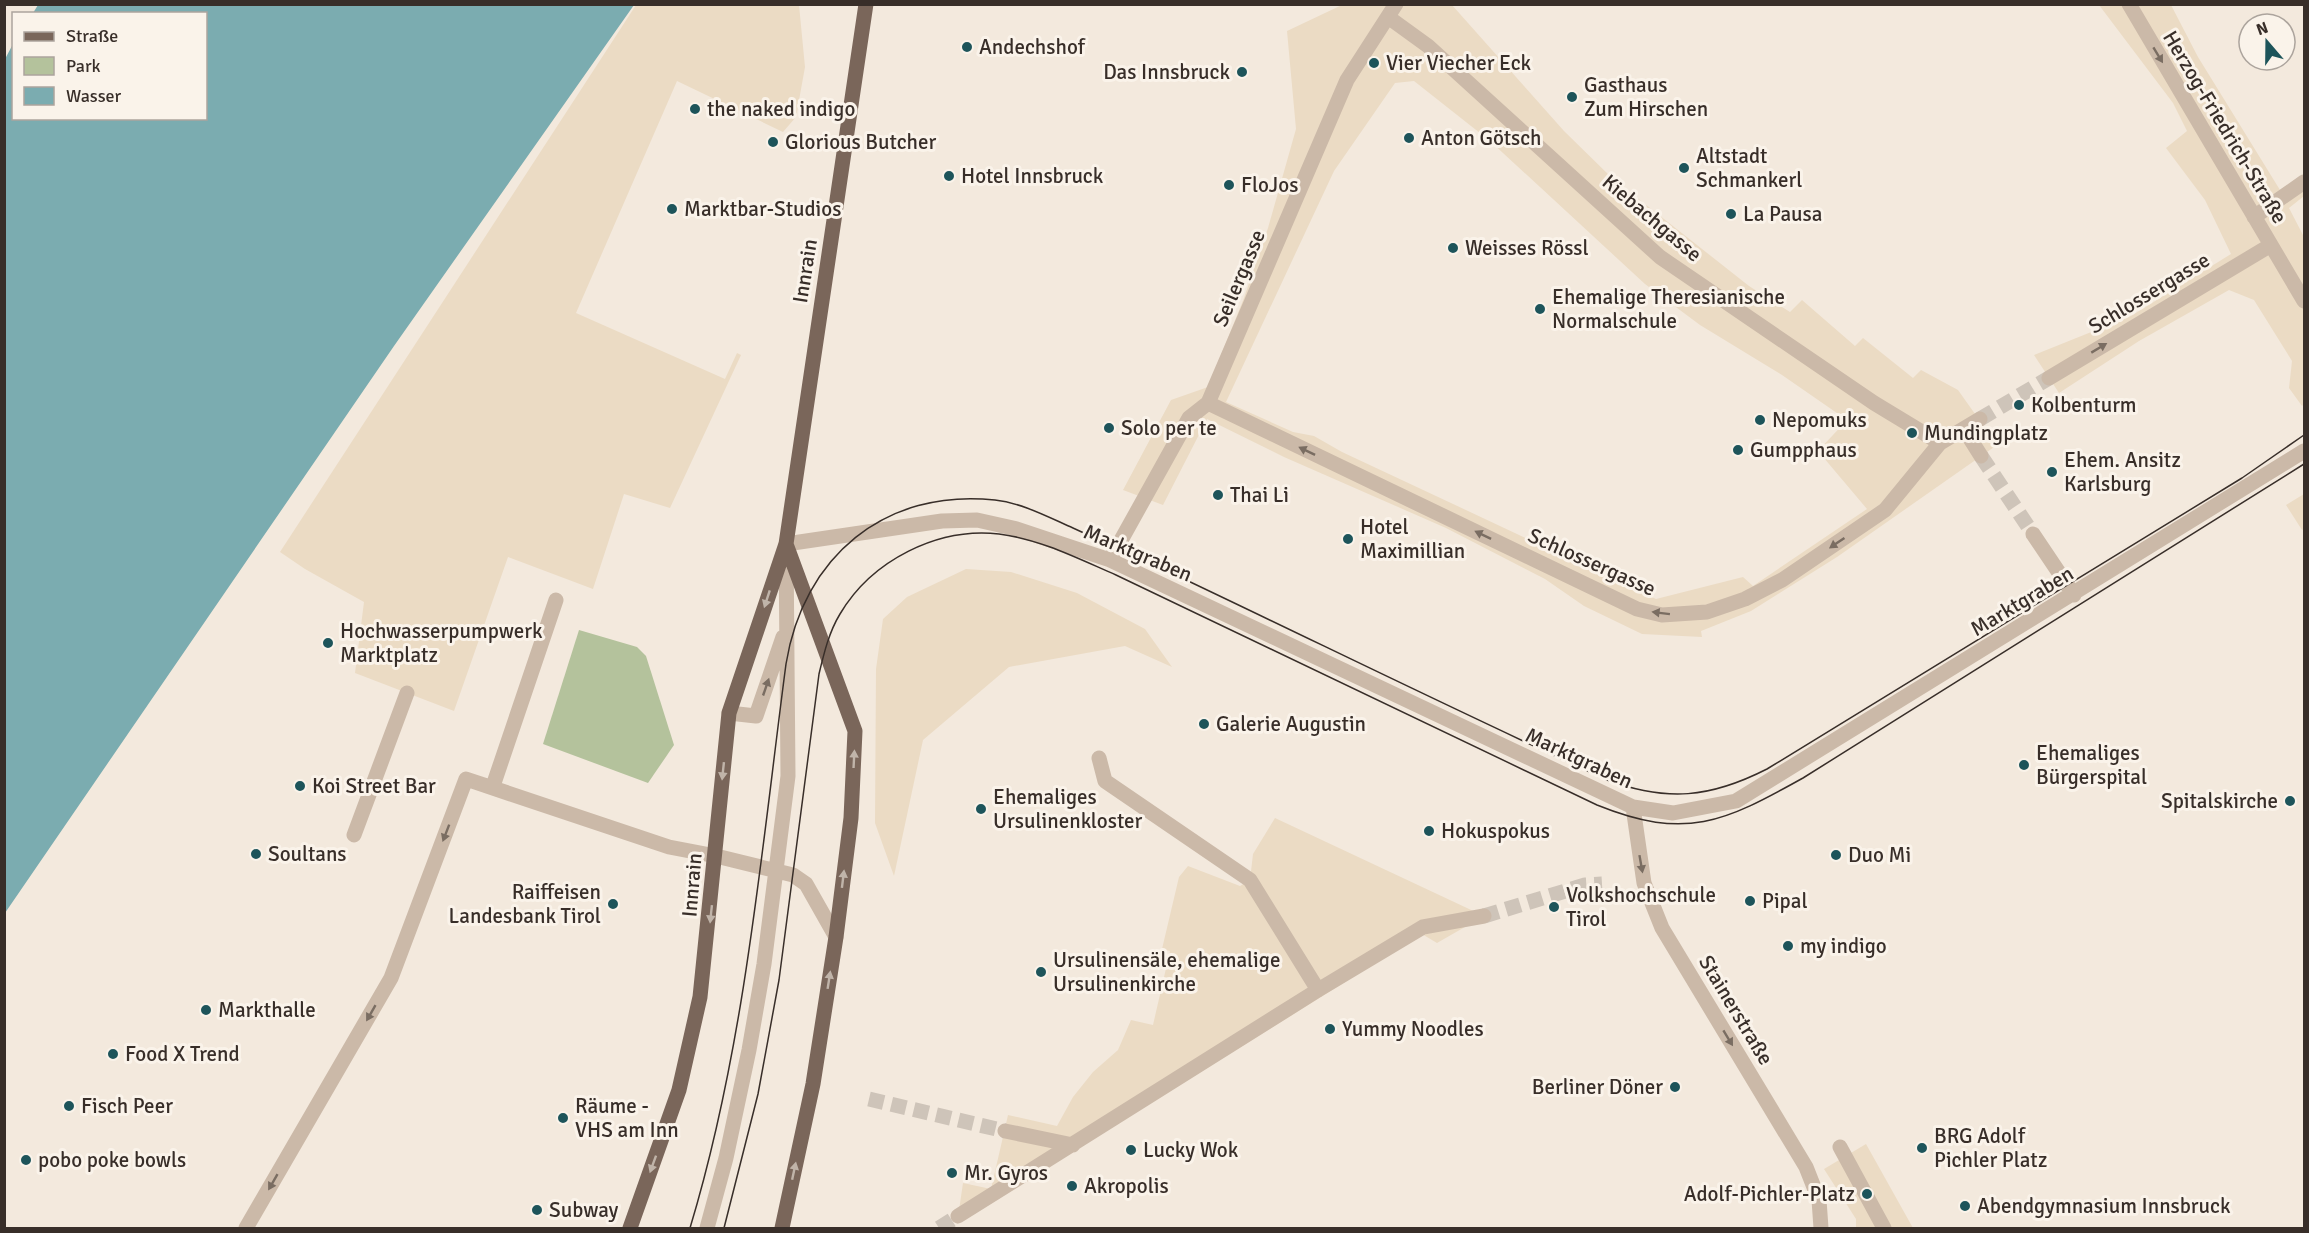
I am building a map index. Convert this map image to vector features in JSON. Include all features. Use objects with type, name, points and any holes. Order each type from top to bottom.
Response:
[{"type":"main road","name":"Innrain","points":[[630,1228],[679,1090],[693,1038],[706,960],[729,713],[786,544],[866,4]]},
{"type":"main road","name":"Innrain","points":[[782,1228],[813,1084],[836,937],[851,818],[855,731],[786,544]]},
{"type":"street","name":"Herzog-Friedrich-Straße","points":[[2129,4],[2304,301]]},
{"type":"street","name":"Seilergasse","points":[[1110,560],[1189,418],[1208,403],[1347,80],[1392,11]]},
{"type":"street","name":"Kiebachgasse","points":[[1392,11],[1660,257],[1874,403],[1940,443]]},
{"type":"street","points":[[2254,217],[2304,182]]},
{"type":"street","name":"Schlossergasse","points":[[2049,378],[2271,245]]},
{"type":"street","name":"Schlossergasse","points":[[1208,403],[1637,609],[1662,615],[1707,612],[1745,599],[1782,580],[1885,510],[1940,443],[1980,419]]},
{"type":"street","points":[[1964,429],[1981,456]]},
{"type":"street","name":"Marktgraben","points":[[786,544],[942,522],[977,520],[1017,529],[1110,560],[1633,807],[1673,813],[1736,801],[2074,595],[2304,451]]},
{"type":"street","points":[[2033,534],[2074,595]]},
{"type":"street","points":[[707,1228],[726,1158],[749,1050],[777,871],[788,776],[786,544]]},
{"type":"street","points":[[493,786],[556,600]]},
{"type":"street","points":[[729,713],[756,716],[787,626]]},
{"type":"street","points":[[354,835],[407,693]]},
{"type":"street","points":[[1099,758],[1105,781],[1250,880],[1318,990]]},
{"type":"street","points":[[246,1228],[391,978],[466,779],[493,786],[669,847],[793,875],[806,884],[836,937]]},
{"type":"street","name":"Stainerstraße","points":[[1633,807],[1644,883],[1662,928],[1806,1167],[1819,1200],[1822,1227]]},
{"type":"street","points":[[958,1216],[1073,1146],[1318,990],[1423,927],[1484,916]]},
{"type":"street","points":[[1005,1131],[1073,1146]]},
{"type":"street","points":[[1840,1147],[1884,1228]]},
{"type":"green space","points":[[579,630],[637,647],[646,656],[674,745],[648,783],[543,744]]},
{"type":"shaded area","points":[[1344,4],[1452,5],[1564,131],[1612,178],[1749,286],[1790,312],[1802,300],[1855,346],[1863,338],[1913,378],[1921,370],[1958,390],[1997,445],[1837,557],[1751,611],[1701,631],[1702,637],[1642,634],[1584,606],[1545,579],[1446,528],[1284,457],[1207,419],[1163,505],[1123,490],[1171,400],[1208,387],[1244,298],[1268,228],[1296,129],[1287,31]],"holes":[[[1414,81],[1490,141],[1645,284],[1700,325],[1782,375],[1847,420],[1818,451],[1867,509],[1753,586],[1743,577],[1656,599],[1342,452],[1314,436],[1293,432],[1226,402],[1334,171],[1395,83]]]},
{"type":"shaded area","points":[[636,5],[799,5],[805,67],[796,117],[783,132],[677,81],[576,313],[725,379],[737,353],[741,355],[670,508],[624,494],[593,589],[508,557],[454,711],[355,673],[364,602],[305,569],[280,552]]},
{"type":"shaded area","points":[[2099,5],[2171,5],[2198,57],[2280,190],[2304,174],[2304,196],[2289,208],[2304,237],[2304,404],[2302,406],[2289,388],[2292,361],[2254,300],[2229,290],[2139,341],[2059,393],[2034,355],[2131,316],[2231,254],[2205,200],[2166,148],[2187,131],[2173,103]]},
{"type":"shaded area","points":[[2304,494],[2304,529],[2302,530],[2286,505]]},
{"type":"shaded area","points":[[966,569],[1011,572],[1077,593],[1145,629],[1172,667],[1125,646],[1009,667],[923,740],[894,876],[875,823],[876,669],[883,619],[907,597]]},
{"type":"shaded area","points":[[1275,818],[1484,916],[1437,943],[1422,934],[957,1224],[963,1183],[991,1189],[1008,1115],[1057,1126],[1073,1097],[1093,1072],[1118,1050],[1131,1020],[1153,1025],[1170,951],[1162,949],[1179,877],[1188,866],[1240,886],[1250,880],[1253,854]]},
{"type":"shaded area","name":"Adolf-Pichler-Platz","points":[[1866,1144],[1913,1228],[1856,1228],[1856,1219],[1824,1169]]},
{"type":"water","points":[[38,5],[634,5],[394,346],[5,913],[5,59],[12,46],[12,120],[207,120],[207,12],[34,12]]},
{"type":"tunnel","points":[[1980,419],[2049,378]]},
{"type":"tunnel","points":[[1981,456],[2033,534]]},
{"type":"tunnel","points":[[1484,916],[1585,885],[1602,884]]},
{"type":"tunnel","points":[[869,1099],[1005,1131]]},
{"type":"tunnel","points":[[939,1228],[958,1216]]},
{"type":"tram line","points":[[690,1228],[725,1090],[738,1019],[759,878],[786,664],[795,626],[810,592],[831,562],[856,537],[885,518],[918,506],[955,499],[995,500],[1025,507],[1184,579],[1607,780],[1649,792],[1688,794],[1726,786],[1767,769],[2242,478],[2304,435]]},
{"type":"tram line","points":[[724,1228],[758,1094],[779,980],[819,674],[825,651],[836,621],[854,595],[888,563],[909,551],[930,542],[976,533],[999,534],[1044,545],[1116,575],[1597,805],[1628,816],[1680,824],[1704,822],[1727,815],[1750,806],[1803,778],[2304,464]]},
{"type":"place","name":"Andechshof","points":[[967,47]]},
{"type":"place","name":"Vier Viecher Eck","points":[[1374,63]]},
{"type":"place","name":"Das Innsbruck","points":[[1242,72]]},
{"type":"place","name":"Gasthaus Zum Hirschen","points":[[1572,97]]},
{"type":"place","name":"the naked indigo","points":[[695,109]]},
{"type":"place","name":"Anton Götsch","points":[[1409,138]]},
{"type":"place","name":"Glorious Butcher","points":[[773,142]]},
{"type":"place","name":"Altstadt Schmankerl","points":[[1684,168]]},
{"type":"place","name":"Hotel Innsbruck","points":[[949,176]]},
{"type":"place","name":"FloJos","points":[[1229,185]]},
{"type":"place","name":"Marktbar-Studios","points":[[672,209]]},
{"type":"place","name":"La Pausa","points":[[1731,214]]},
{"type":"place","name":"Weisses Rössl","points":[[1453,248]]},
{"type":"place","name":"Ehemalige Theresianische Normalschule","points":[[1540,309]]},
{"type":"place","name":"Kolbenturm","points":[[2019,405]]},
{"type":"place","name":"Nepomuks","points":[[1760,420]]},
{"type":"place","name":"Solo per te","points":[[1109,428]]},
{"type":"place","name":"Mundingplatz","points":[[1912,433]]},
{"type":"place","name":"Gumpphaus","points":[[1738,450]]},
{"type":"place","name":"Ehem. Ansitz Karlsburg","points":[[2052,472]]},
{"type":"place","name":"Thai Li","points":[[1218,495]]},
{"type":"place","name":"Hotel Maximillian","points":[[1348,539]]},
{"type":"place","name":"Hochwasserpumpwerk Marktplatz","points":[[328,643]]},
{"type":"place","name":"Galerie Augustin","points":[[1204,724]]},
{"type":"place","name":"Ehemaliges Bürgerspital","points":[[2024,765]]},
{"type":"place","name":"Koi Street Bar","points":[[300,786]]},
{"type":"place","name":"Spitalskirche","points":[[2290,801]]},
{"type":"place","name":"Ehemaliges Ursulinenkloster","points":[[981,809]]},
{"type":"place","name":"Hokuspokus","points":[[1429,831]]},
{"type":"place","name":"Soultans","points":[[256,854]]},
{"type":"place","name":"Duo Mi","points":[[1836,855]]},
{"type":"place","name":"Pipal","points":[[1750,901]]},
{"type":"place","name":"Raiffeisen Landesbank Tirol","points":[[613,904]]},
{"type":"place","name":"Volkshochschule Tirol","points":[[1554,907]]},
{"type":"place","name":"my indigo","points":[[1788,946]]},
{"type":"place","name":"Ursulinensäle, ehemalige Ursulinenkirche","points":[[1041,972]]},
{"type":"place","name":"Markthalle","points":[[206,1010]]},
{"type":"place","name":"Yummy Noodles","points":[[1330,1029]]},
{"type":"place","name":"Food X Trend","points":[[113,1054]]},
{"type":"place","name":"Berliner Döner","points":[[1675,1087]]},
{"type":"place","name":"Fisch Peer","points":[[69,1106]]},
{"type":"place","name":"Räume - VHS am Inn","points":[[563,1118]]},
{"type":"place","name":"BRG Adolf Pichler Platz","points":[[1922,1148]]},
{"type":"place","name":"Lucky Wok","points":[[1131,1150]]},
{"type":"place","name":"pobo poke bowls","points":[[26,1160]]},
{"type":"place","name":"Mr. Gyros","points":[[952,1173]]},
{"type":"place","name":"Akropolis","points":[[1072,1186]]},
{"type":"place","name":"Adolf-Pichler-Platz","points":[[1867,1194]]},
{"type":"place","name":"Abendgymnasium Innsbruck","points":[[1965,1206]]},
{"type":"place","name":"Subway","points":[[537,1210]]}]
